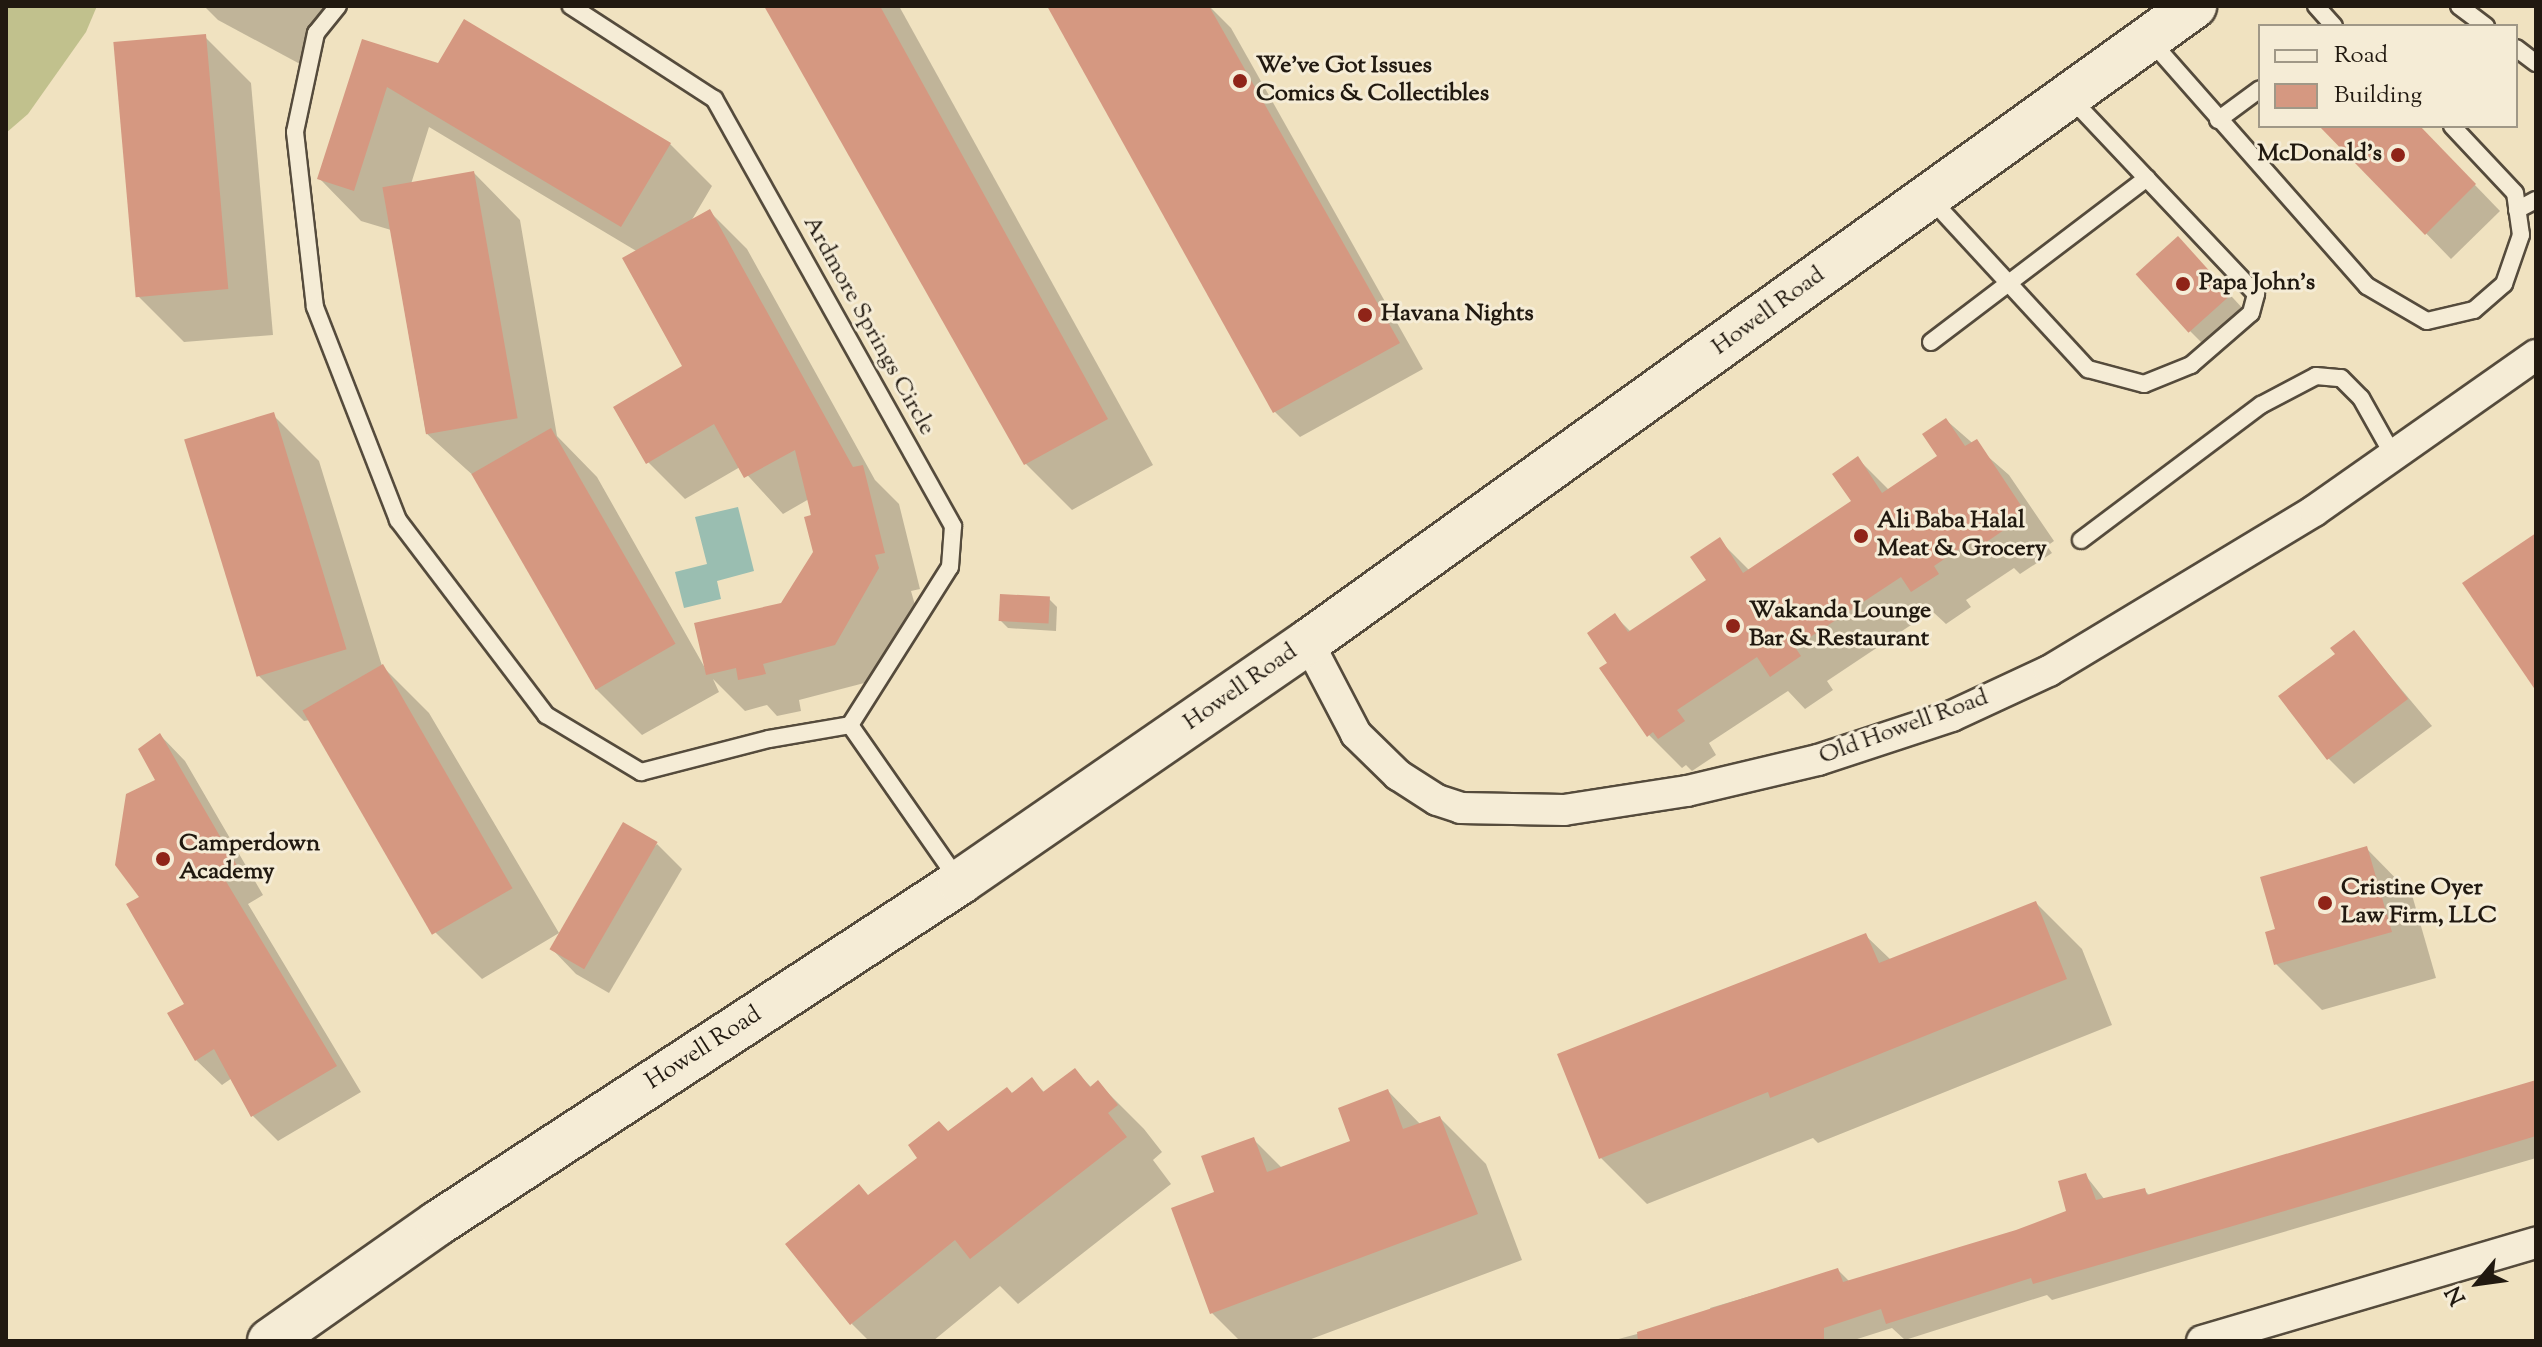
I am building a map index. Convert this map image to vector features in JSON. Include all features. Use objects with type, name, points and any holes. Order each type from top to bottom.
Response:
[{"type":"main road","name":"Howell Road","points":[[270,1341],[448,1216],[960,882],[1308,642],[2194,6]]},
{"type":"street","name":"Old Howell Road","points":[[1308,642],[1356,734],[1398,775],[1437,800],[1461,808],[1564,810],[1687,791],[1818,760],[1952,716],[2049,671],[2314,511],[2536,355]]},
{"type":"street","points":[[2202,1341],[2240,1336],[2536,1243]]},
{"type":"lane","points":[[338,6],[316,33],[295,132],[315,307],[398,520],[546,715],[641,772],[769,739],[850,725],[960,882]]},
{"type":"lane","name":"Ardmore Springs Circle","points":[[571,6],[714,99],[953,526],[950,567],[850,725]]},
{"type":"lane","points":[[2316,6],[2332,24]]},
{"type":"lane","points":[[2459,6],[2483,24]]},
{"type":"lane","points":[[2149,39],[2367,286],[2427,321],[2474,310],[2504,284],[2521,235],[2515,193],[2454,128]]},
{"type":"lane","points":[[2518,50],[2536,63]]},
{"type":"lane","points":[[2218,120],[2258,90]]},
{"type":"lane","points":[[1929,196],[2088,369],[2144,384],[2191,365],[2251,313],[2256,294],[2069,96]]},
{"type":"lane","points":[[1931,342],[2011,286],[2147,178]]},
{"type":"lane","points":[[2517,210],[2536,200]]},
{"type":"lane","points":[[2081,540],[2261,405],[2316,376],[2341,378],[2361,398],[2393,455]]},
{"type":"green space","points":[[6,6],[97,6],[86,32],[28,114],[6,133]]},
{"type":"water","points":[[738,507],[754,571],[717,581],[721,599],[684,608],[675,572],[707,564],[695,517]]},
{"type":"building","points":[[764,6],[880,6],[1108,419],[1024,465]]},
{"type":"building","points":[[1047,6],[1209,6],[1400,343],[1273,413]]},
{"type":"building","points":[[464,19],[671,143],[621,227],[387,87],[354,191],[317,179],[362,39],[438,63]]},
{"type":"building","points":[[206,34],[228,289],[136,297],[113,42]]},
{"type":"building","name":"McDonald's","points":[[2321,128],[2422,128],[2476,184],[2425,235]]},
{"type":"building","points":[[474,171],[518,418],[426,434],[382,187]]},
{"type":"building","points":[[710,209],[853,467],[863,465],[885,553],[875,555],[879,568],[835,645],[763,664],[766,674],[738,680],[736,668],[706,675],[694,623],[781,603],[813,552],[804,517],[811,515],[795,450],[744,478],[714,424],[646,464],[613,407],[682,366],[622,258]]},
{"type":"building","name":"Papa John's","points":[[2178,236],[2231,295],[2189,333],[2136,274]]},
{"type":"building","points":[[274,412],[347,649],[257,677],[184,439]]},
{"type":"building","points":[[1946,418],[1965,446],[1977,439],[2022,507],[2016,512],[2020,519],[1985,543],[1980,535],[1934,566],[1939,574],[1911,592],[1901,577],[1795,647],[1801,656],[1770,677],[1757,657],[1677,710],[1685,721],[1658,739],[1653,732],[1647,737],[1599,668],[1607,663],[1587,633],[1615,613],[1628,632],[1706,580],[1690,557],[1720,537],[1743,573],[1851,501],[1832,474],[1858,456],[1882,493],[1937,456],[1922,434]]},
{"type":"building","points":[[551,428],[676,644],[596,690],[471,474]]},
{"type":"building","points":[[2536,533],[2536,691],[2462,583]]},
{"type":"building","points":[[1000,594],[1050,597],[1049,624],[999,621]]},
{"type":"building","points":[[2354,630],[2408,699],[2327,760],[2278,696],[2335,654],[2330,648]]},
{"type":"building","points":[[383,664],[512,888],[432,935],[302,710]]},
{"type":"building","points":[[160,733],[239,869],[224,878],[337,1066],[251,1117],[214,1049],[195,1061],[167,1013],[184,1004],[126,904],[139,897],[115,865],[126,794],[155,780],[138,749]]},
{"type":"building","points":[[623,822],[658,842],[584,969],[550,949]]},
{"type":"building","name":"Cristine Oyer Law Firm, LLC","points":[[2367,846],[2392,932],[2274,965],[2265,932],[2275,929],[2260,877]]},
{"type":"building","points":[[2036,901],[2067,979],[1770,1098],[1768,1092],[1599,1159],[1557,1054],[1866,933],[1879,963]]},
{"type":"building","points":[[1075,1068],[1090,1087],[1098,1080],[1118,1105],[1108,1113],[1127,1137],[970,1259],[955,1240],[850,1325],[785,1244],[859,1184],[868,1195],[917,1158],[908,1145],[939,1121],[948,1131],[1007,1087],[1012,1093],[1032,1077],[1043,1092]]},
{"type":"building","points":[[2536,1080],[2536,1136],[2343,1194],[2033,1284],[2031,1278],[1886,1324],[1881,1309],[1824,1328],[1824,1341],[1638,1341],[1637,1332],[1838,1268],[1843,1282],[2016,1230],[2066,1211],[2058,1181],[2086,1173],[2096,1200],[2145,1188],[2147,1195]]},
{"type":"building","points":[[1388,1089],[1403,1129],[1440,1116],[1478,1214],[1210,1314],[1171,1208],[1214,1192],[1201,1156],[1254,1137],[1267,1172],[1350,1141],[1338,1108]]},
{"type":"place","name":"We've Got Issues Comics & Collectibles","points":[[1240,81]]},
{"type":"place","name":"McDonald's","points":[[2398,155]]},
{"type":"place","name":"Papa John's","points":[[2183,284]]},
{"type":"place","name":"Havana Nights","points":[[1365,315]]},
{"type":"place","name":"Ali Baba Halal Meat & Grocery","points":[[1861,536]]},
{"type":"place","name":"Wakanda Lounge Bar & Restaurant","points":[[1733,626]]},
{"type":"place","name":"Camperdown Academy","points":[[163,859]]},
{"type":"place","name":"Cristine Oyer Law Firm, LLC","points":[[2325,903]]}]
